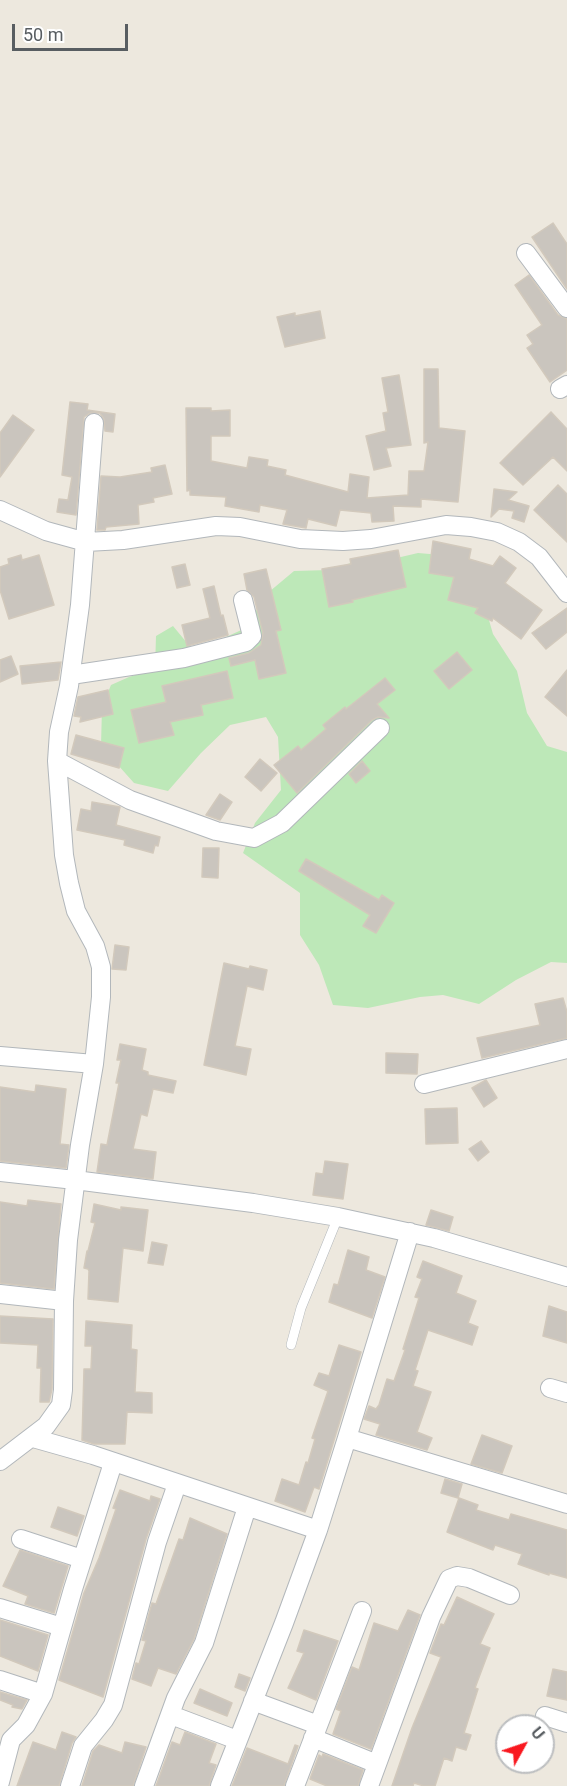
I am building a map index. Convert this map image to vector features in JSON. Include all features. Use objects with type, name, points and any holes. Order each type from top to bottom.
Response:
[{"type":"street","points":[[526,253],[567,308]]},
{"type":"street","points":[[0,1461],[33,1438],[46,1426],[61,1405],[64,1301],[75,1180],[94,1064],[101,997],[101,967],[96,946],[73,904],[64,855],[57,761],[59,732],[70,675],[86,542],[94,423]]},
{"type":"street","points":[[0,510],[46,531],[86,542],[123,540],[216,526],[240,527],[300,539],[333,541],[371,539],[446,525],[471,527],[497,532],[519,542],[539,557],[567,593]]},
{"type":"street","points":[[70,675],[184,658],[246,642],[252,636],[243,600]]},
{"type":"street","points":[[57,761],[130,800],[216,831],[254,838],[282,823],[380,728]]},
{"type":"street","points":[[424,1084],[567,1049]]},
{"type":"street","points":[[0,1056],[94,1064]]},
{"type":"street","points":[[0,1172],[253,1203],[338,1217],[410,1232],[567,1277]]},
{"type":"street","points":[[220,1786],[318,1530],[410,1232]]},
{"type":"street","points":[[0,1294],[64,1301]]},
{"type":"street","points":[[33,1438],[318,1530]]},
{"type":"street","points":[[347,1438],[567,1504]]},
{"type":"street","points":[[0,1782],[5,1738],[26,1725],[43,1694],[82,1559],[113,1463]]},
{"type":"street","points":[[70,1786],[83,1746],[109,1713],[115,1699],[157,1542],[177,1484]]},
{"type":"street","points":[[144,1786],[176,1698],[204,1643],[247,1507]]},
{"type":"street","points":[[21,1539],[82,1559]]},
{"type":"street","points":[[369,1786],[432,1617],[449,1579],[457,1576],[469,1578],[510,1595]]},
{"type":"street","points":[[0,1608],[62,1627]]},
{"type":"street","points":[[295,1786],[362,1611]]},
{"type":"street","points":[[0,1680],[43,1694]]},
{"type":"street","points":[[253,1701],[376,1764]]},
{"type":"street","points":[[171,1715],[237,1740]]},
{"type":"lane","points":[[291,1345],[301,1308],[338,1217]]},
{"type":"green space","points":[[418,553],[453,556],[482,596],[493,634],[517,671],[527,713],[547,746],[567,752],[567,963],[551,962],[516,980],[479,1004],[443,995],[420,997],[368,1008],[333,1005],[319,965],[300,935],[300,893],[243,853],[255,823],[281,790],[278,737],[266,717],[230,725],[201,753],[168,791],[134,783],[101,746],[102,707],[111,685],[155,669],[156,636],[173,626],[197,655],[226,637],[248,627],[263,597],[294,571],[329,570],[351,563],[388,560]]},
{"type":"building","points":[[553,223],[567,244],[567,289],[532,237]]},
{"type":"building","points":[[529,275],[558,315],[567,319],[567,370],[550,382],[527,348],[533,344],[527,335],[542,325],[515,285]]},
{"type":"building","points":[[320,311],[325,338],[285,347],[277,317]]},
{"type":"building","points":[[424,369],[438,369],[439,428],[465,431],[458,502],[421,499],[421,507],[393,506],[394,521],[372,522],[371,513],[340,510],[336,526],[308,519],[306,528],[283,524],[287,510],[260,505],[259,512],[225,506],[226,497],[190,495],[190,490],[187,491],[186,408],[211,408],[211,411],[230,410],[230,436],[211,436],[211,461],[247,468],[249,457],[268,460],[267,466],[286,470],[285,475],[348,492],[350,474],[369,477],[367,498],[408,495],[409,471],[424,471],[428,442],[424,443]]},
{"type":"building","points":[[399,375],[411,445],[386,448],[391,466],[374,470],[366,436],[386,431],[383,413],[388,412],[382,378]]},
{"type":"building","points":[[70,402],[88,404],[87,410],[115,414],[113,432],[105,431],[104,419],[100,413],[90,413],[84,417],[76,515],[57,512],[59,499],[68,500],[72,477],[62,475]]},
{"type":"building","points":[[551,412],[567,429],[567,471],[553,457],[523,485],[500,463]]},
{"type":"building","points":[[13,415],[34,430],[0,477],[0,433]]},
{"type":"building","points":[[165,465],[172,494],[153,498],[154,502],[138,505],[139,524],[97,530],[101,476],[120,477],[152,472],[151,468]]},
{"type":"building","points":[[558,485],[567,494],[567,542],[534,510]]},
{"type":"building","points":[[494,489],[517,492],[508,500],[529,506],[524,522],[512,518],[514,511],[499,509],[491,517]]},
{"type":"building","points":[[433,541],[471,549],[469,559],[493,566],[500,556],[516,568],[505,583],[542,610],[521,639],[493,618],[492,621],[475,613],[478,608],[448,600],[454,577],[429,573]]},
{"type":"building","points":[[398,550],[406,587],[329,607],[322,569],[351,564],[350,559]]},
{"type":"building","points":[[21,555],[22,560],[39,555],[54,605],[9,619],[0,590],[0,567],[9,564],[8,559]]},
{"type":"building","points":[[185,564],[190,585],[177,588],[172,567]]},
{"type":"building","points":[[266,569],[281,630],[276,631],[286,673],[259,679],[255,660],[231,666],[229,658],[249,653],[261,645],[263,633],[254,597],[247,590],[244,574]]},
{"type":"building","points":[[214,586],[228,635],[187,646],[182,625],[210,618],[203,589]]},
{"type":"building","points":[[567,608],[567,632],[546,649],[532,633]]},
{"type":"building","points":[[457,652],[472,670],[449,689],[434,671]]},
{"type":"building","points":[[11,656],[18,674],[0,682],[0,660]]},
{"type":"building","points":[[61,662],[58,680],[22,684],[20,666]]},
{"type":"building","points":[[567,670],[567,716],[545,697]]},
{"type":"building","points":[[227,671],[233,698],[201,705],[203,715],[170,722],[174,735],[139,743],[131,710],[166,702],[162,686]]},
{"type":"building","points":[[385,678],[395,690],[377,704],[389,718],[378,717],[372,720],[297,793],[274,765],[298,746],[301,750],[326,729],[323,725]]},
{"type":"building","points":[[108,690],[113,714],[80,722],[81,717],[74,716],[78,697]]},
{"type":"building","points":[[76,735],[124,748],[119,768],[71,754]]},
{"type":"building","points":[[260,759],[277,773],[261,791],[245,777]]},
{"type":"building","points":[[362,761],[370,771],[356,783],[349,774]]},
{"type":"building","points":[[220,794],[232,802],[220,820],[206,815]]},
{"type":"building","points":[[92,802],[120,807],[116,825],[160,837],[153,853],[124,845],[125,840],[77,830],[81,809],[91,811]]},
{"type":"building","points":[[203,848],[219,848],[218,878],[202,877]]},
{"type":"building","points":[[306,859],[379,900],[382,895],[394,903],[376,933],[363,926],[370,915],[299,871]]},
{"type":"building","points":[[115,945],[129,947],[126,970],[112,969]]},
{"type":"building","points":[[224,963],[249,969],[250,966],[267,970],[263,990],[247,986],[235,1046],[251,1049],[246,1075],[204,1065]]},
{"type":"building","points":[[563,998],[567,1012],[567,1038],[482,1058],[477,1038],[540,1025],[535,1004]]},
{"type":"building","points":[[120,1044],[146,1049],[142,1070],[148,1072],[148,1075],[176,1081],[173,1093],[153,1089],[147,1116],[141,1114],[133,1149],[156,1152],[153,1179],[97,1172],[101,1144],[107,1145],[119,1083],[116,1083],[121,1060],[117,1060]]},
{"type":"building","points":[[386,1053],[418,1054],[417,1074],[386,1073]]},
{"type":"building","points":[[486,1080],[497,1098],[484,1107],[472,1088]]},
{"type":"building","points":[[36,1085],[66,1089],[60,1144],[69,1145],[66,1168],[0,1161],[0,1087],[35,1092]]},
{"type":"building","points":[[457,1108],[458,1143],[426,1144],[425,1109]]},
{"type":"building","points":[[481,1141],[489,1152],[478,1161],[469,1149]]},
{"type":"building","points":[[325,1161],[348,1164],[343,1199],[313,1195],[316,1173],[323,1174]]},
{"type":"building","points":[[28,1200],[61,1204],[54,1289],[0,1283],[0,1202],[27,1206]]},
{"type":"building","points":[[94,1204],[121,1210],[121,1207],[148,1210],[143,1251],[123,1248],[118,1302],[88,1299],[89,1271],[84,1268],[95,1223],[91,1222]]},
{"type":"building","points":[[431,1210],[453,1217],[449,1231],[426,1225]]},
{"type":"building","points":[[152,1242],[167,1245],[163,1265],[148,1263]]},
{"type":"building","points":[[348,1250],[369,1257],[366,1270],[385,1277],[372,1318],[329,1302],[334,1284],[338,1285]]},
{"type":"building","points":[[423,1261],[462,1276],[456,1293],[476,1301],[468,1323],[478,1327],[472,1345],[428,1330],[415,1370],[418,1371],[413,1386],[431,1392],[417,1432],[432,1438],[427,1450],[376,1435],[380,1424],[364,1419],[369,1406],[376,1409],[379,1405],[387,1379],[394,1381],[419,1298],[415,1297],[422,1279],[417,1277]]},
{"type":"building","points":[[549,1306],[567,1312],[567,1343],[543,1336]]},
{"type":"building","points":[[0,1316],[53,1319],[52,1389],[49,1402],[40,1402],[41,1368],[37,1368],[38,1345],[0,1343]]},
{"type":"building","points":[[86,1321],[132,1325],[131,1349],[137,1350],[135,1392],[152,1393],[152,1413],[127,1412],[125,1444],[94,1444],[82,1440],[84,1369],[91,1369],[92,1346],[85,1346]]},
{"type":"building","points":[[339,1345],[361,1352],[319,1489],[314,1487],[305,1512],[275,1501],[282,1479],[299,1485],[306,1462],[308,1463],[315,1439],[312,1438],[328,1391],[314,1385],[319,1373],[329,1376]]},
{"type":"building","points":[[482,1435],[512,1446],[502,1473],[471,1464]]},
{"type":"building","points":[[445,1479],[462,1484],[458,1498],[441,1493]]},
{"type":"building","points":[[120,1490],[150,1501],[151,1496],[160,1499],[146,1539],[103,1697],[59,1680],[84,1593],[99,1558]]},
{"type":"building","points":[[459,1498],[478,1505],[476,1510],[509,1520],[511,1514],[567,1530],[567,1578],[549,1573],[549,1575],[518,1564],[522,1554],[495,1545],[493,1550],[447,1532]]},
{"type":"building","points":[[58,1507],[84,1516],[77,1536],[51,1527]]},
{"type":"building","points":[[190,1518],[227,1534],[194,1639],[176,1674],[158,1668],[151,1686],[132,1679],[146,1641],[142,1640],[152,1603],[156,1604],[179,1539],[183,1540]]},
{"type":"building","points":[[20,1550],[68,1566],[54,1613],[25,1604],[28,1596],[3,1586]]},
{"type":"building","points":[[457,1597],[494,1614],[480,1644],[490,1648],[475,1688],[478,1689],[464,1733],[471,1735],[466,1750],[456,1747],[452,1761],[444,1758],[435,1786],[414,1783],[413,1786],[392,1786],[412,1728],[441,1657],[430,1653],[441,1624],[444,1625]]},
{"type":"building","points":[[408,1610],[420,1615],[371,1749],[333,1734],[341,1711],[336,1709],[352,1667],[359,1670],[374,1623],[398,1631]]},
{"type":"building","points":[[0,1620],[48,1635],[38,1671],[0,1656]]},
{"type":"building","points":[[304,1630],[338,1641],[316,1700],[288,1688],[304,1653],[297,1651]]},
{"type":"building","points":[[553,1669],[567,1672],[567,1700],[547,1696]]},
{"type":"building","points":[[239,1674],[250,1678],[245,1691],[235,1687]]},
{"type":"building","points":[[200,1689],[232,1703],[227,1716],[194,1703]]},
{"type":"building","points":[[0,1692],[27,1700],[22,1709],[12,1707],[13,1705],[0,1700]]},
{"type":"building","points":[[62,1732],[76,1737],[72,1743],[59,1786],[17,1786],[33,1742],[56,1750]]},
{"type":"building","points":[[185,1732],[216,1744],[209,1763],[216,1765],[209,1786],[156,1786],[172,1742],[180,1745]]},
{"type":"building","points":[[125,1742],[146,1747],[133,1786],[82,1786],[93,1751],[99,1745],[122,1753]]},
{"type":"building","points":[[295,1745],[298,1746],[284,1786],[232,1786],[247,1748],[288,1764]]},
{"type":"building","points":[[323,1754],[363,1770],[358,1786],[327,1786],[310,1779],[319,1755],[322,1757]]}]
